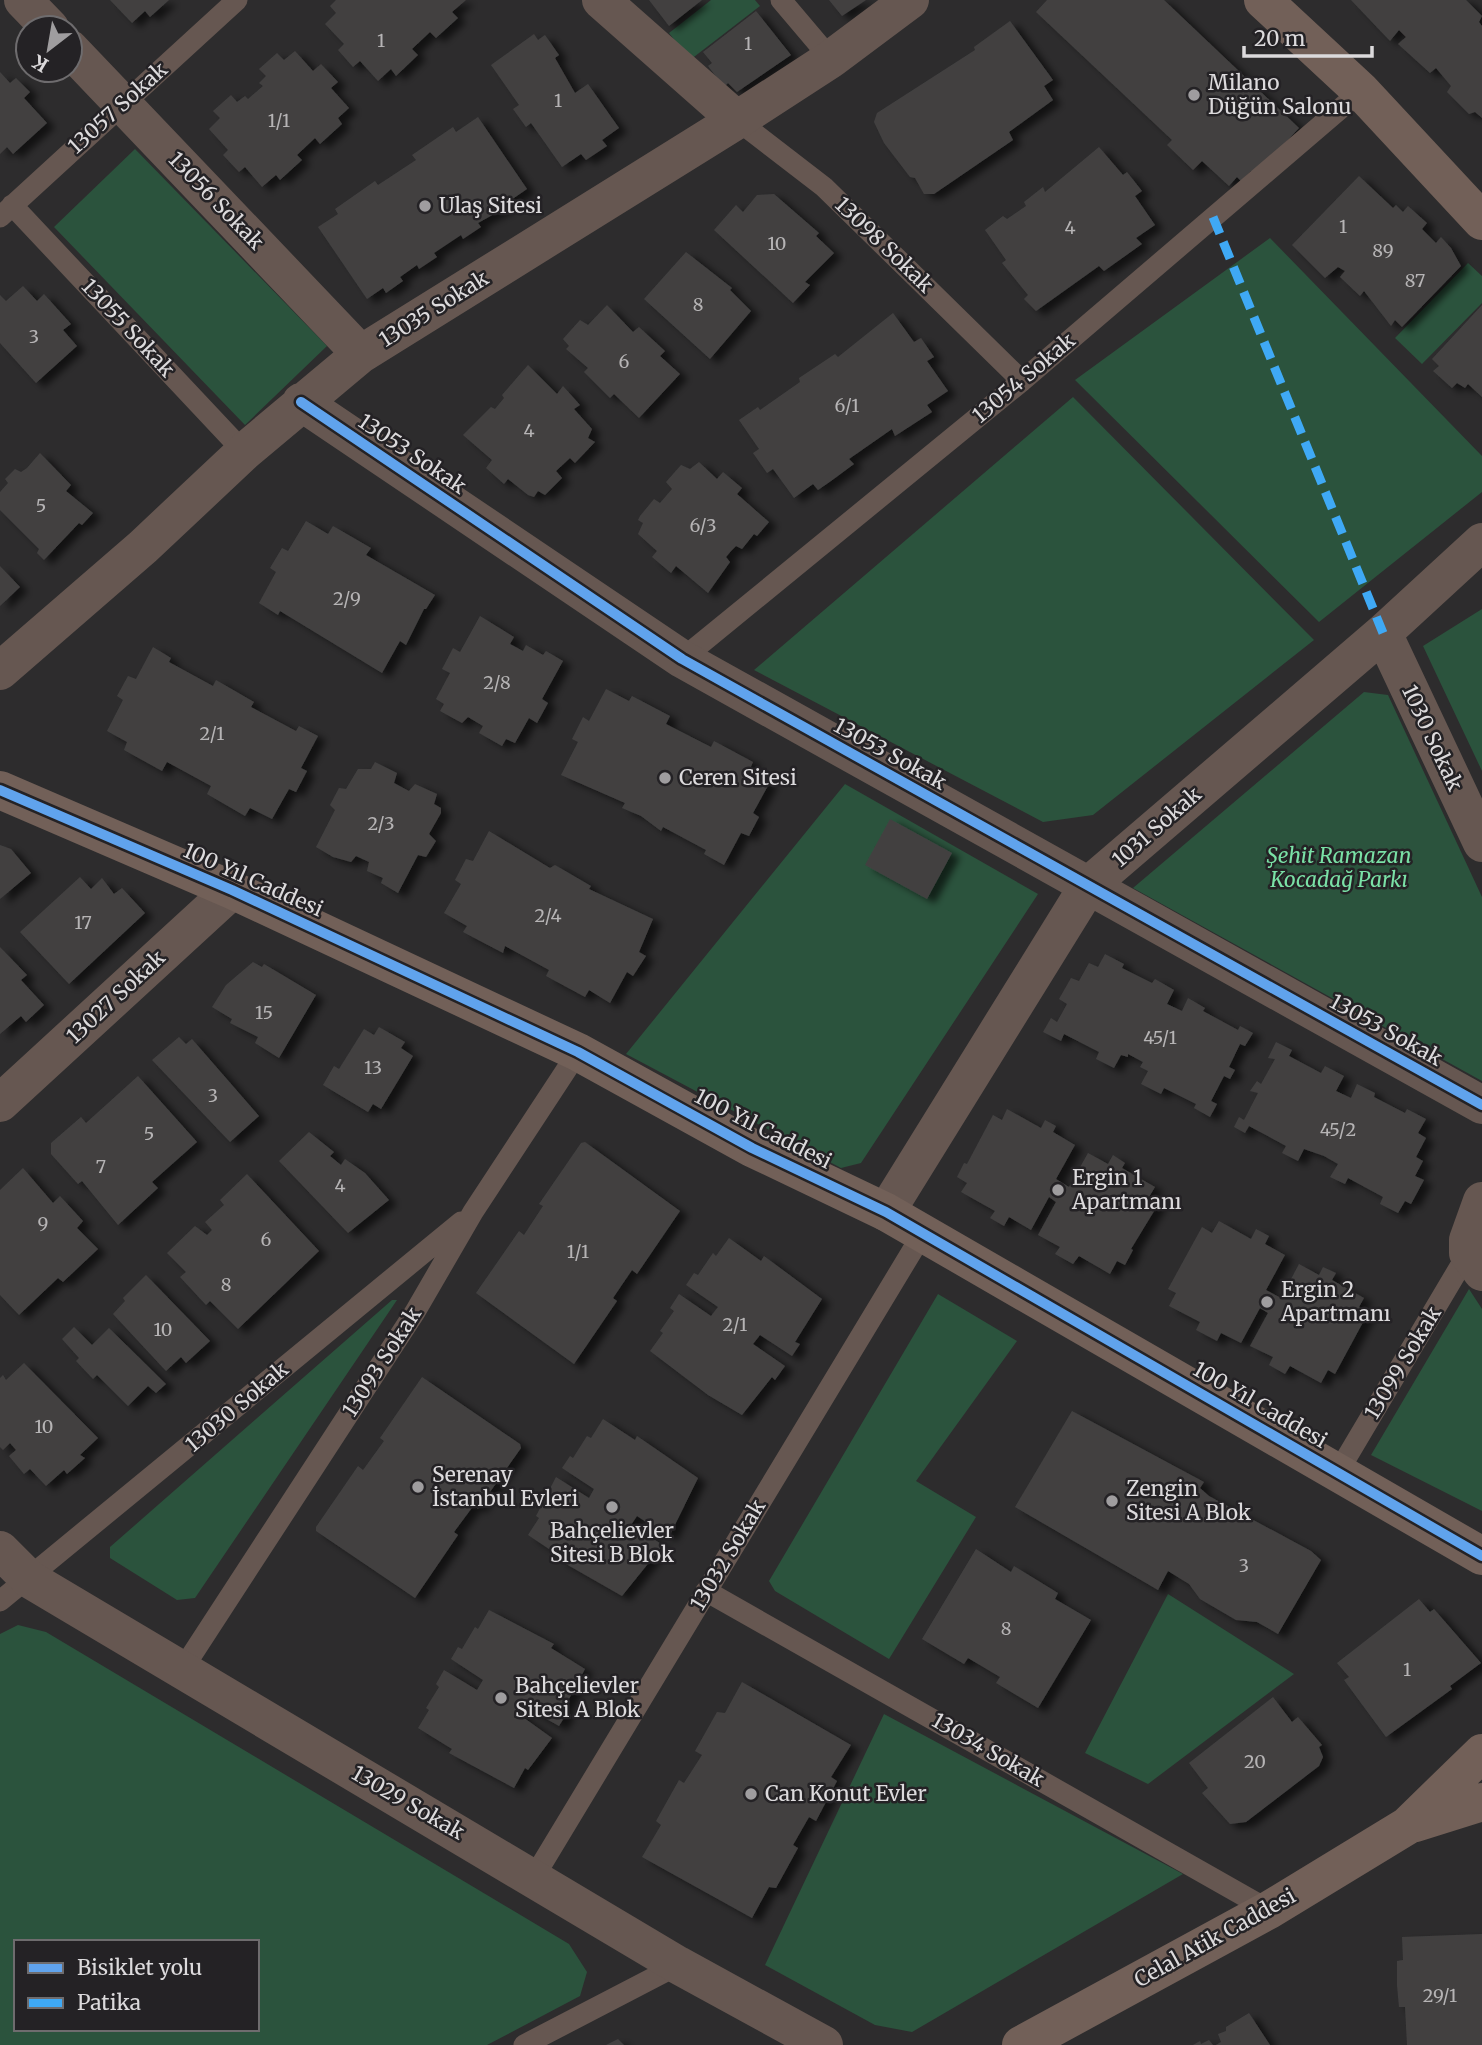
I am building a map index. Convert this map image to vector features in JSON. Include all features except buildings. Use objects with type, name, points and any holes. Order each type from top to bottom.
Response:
[{"type":"street","points":[[23,0],[36,14]]},
{"type":"street","points":[[601,0],[737,120]]},
{"type":"street","name":"13035 Sokak","points":[[0,671],[143,547],[244,452],[361,354],[737,120],[831,59],[910,0]]},
{"type":"street","points":[[1264,0],[1361,91],[1482,221]]},
{"type":"street","name":"13056 Sokak","points":[[84,64],[361,354]]},
{"type":"street","name":"13053 Sokak","points":[[301,402],[682,659],[1482,1105]]},
{"type":"street","name":"1031 Sokak","points":[[886,1212],[1088,886],[1383,633],[1482,542]]},
{"type":"street","name":"1030 Sokak","points":[[1383,633],[1482,841]]},
{"type":"street","name":"100 Yıl Caddesi","points":[[0,790],[232,890],[578,1052],[752,1148],[886,1212],[1482,1556]]},
{"type":"street","name":"13027 Sokak","points":[[0,1104],[232,890]]},
{"type":"street","points":[[1475,1262],[1468,1240],[1482,1201]]},
{"type":"street","name":"13029 Sokak","points":[[0,1550],[15,1590],[182,1670],[678,1965],[824,2045]]},
{"type":"street","name":"Celal Atik Caddesi","points":[[1021,2045],[1269,1910],[1406,1826],[1482,1753]]},
{"type":"street","name":"Celal Atik Caddesi","points":[[1406,1826],[1482,1802]]},
{"type":"lane","name":"13057 Sokak","points":[[6,211],[237,0]]},
{"type":"lane","points":[[780,0],[831,59]]},
{"type":"lane","name":"13054 Sokak","points":[[682,659],[1022,381],[1361,91]]},
{"type":"lane","name":"13098 Sokak","points":[[737,120],[824,187],[1022,381]]},
{"type":"lane","name":"13055 Sokak","points":[[6,211],[244,452]]},
{"type":"lane","name":"13093 Sokak","points":[[182,1670],[415,1312],[473,1212],[578,1052]]},
{"type":"lane","name":"13030 Sokak","points":[[15,1590],[473,1212]]},
{"type":"lane","name":"13032 Sokak","points":[[534,1877],[923,1233]]},
{"type":"lane","name":"13099 Sokak","points":[[1338,1472],[1475,1262]]},
{"type":"lane","name":"13034 Sokak","points":[[706,1591],[1269,1910]]},
{"type":"lane","points":[[524,2045],[678,1965]]},
{"type":"green space","points":[[711,0],[755,0],[760,6],[690,60],[669,33]]},
{"type":"green space","points":[[135,149],[327,346],[245,425],[54,227]]},
{"type":"green space","points":[[1270,238],[1482,456],[1482,492],[1319,622],[1075,380]]},
{"type":"green space","points":[[1468,263],[1482,276],[1482,303],[1422,364],[1395,338]]},
{"type":"green space","points":[[1073,397],[1314,640],[1093,815],[1043,822],[754,670]]},
{"type":"green space","points":[[1482,609],[1482,771],[1423,646]]},
{"type":"green space","name":"Şehit Ramazan Kocadağ Parkı","points":[[1364,692],[1388,695],[1482,897],[1482,1081],[1133,888]]},
{"type":"green space","points":[[845,784],[1038,894],[861,1163],[841,1168],[626,1054]]},
{"type":"green space","points":[[1469,1289],[1482,1309],[1482,1511],[1371,1455]]},
{"type":"green space","points":[[938,1294],[1017,1341],[916,1481],[976,1517],[889,1659],[775,1591],[769,1581]]},
{"type":"green space","points":[[392,1300],[397,1300],[195,1598],[177,1600],[110,1558],[110,1547]]},
{"type":"green space","points":[[1168,1594],[1294,1674],[1148,1784],[1085,1753]]},
{"type":"green space","points":[[18,1625],[46,1632],[569,1944],[587,1972],[580,1996],[487,2045],[0,2045],[0,1634]]},
{"type":"green space","points":[[884,1714],[1183,1874],[912,2032],[875,2025],[765,1965]]},
{"type":"marked path","points":[[1213,217],[1383,633]]},
{"type":"cycle path","points":[[301,402],[682,659],[1482,1105]]},
{"type":"cycle path","points":[[0,790],[232,890],[578,1052],[752,1148],[886,1212],[1482,1556]]},
{"type":"place","name":"Milano Düğün Salonu","points":[[1194,95]]},
{"type":"place","name":"Ulaş Sitesi","points":[[425,206]]},
{"type":"place","name":"Ceren Sitesi","points":[[665,778]]},
{"type":"place","name":"Ergin 1 Apartmanı","points":[[1058,1190]]},
{"type":"place","name":"Ergin 2 Apartmanı","points":[[1267,1302]]},
{"type":"place","name":"Serenay İstanbul Evleri","points":[[418,1487]]},
{"type":"place","name":"Zengin Sitesi A Blok","points":[[1112,1501]]},
{"type":"place","name":"Bahçelievler Sitesi B Blok","points":[[612,1507]]},
{"type":"place","name":"Bahçelievler Sitesi A Blok","points":[[501,1698]]},
{"type":"place","name":"Can Konut Evler","points":[[751,1794]]}]
